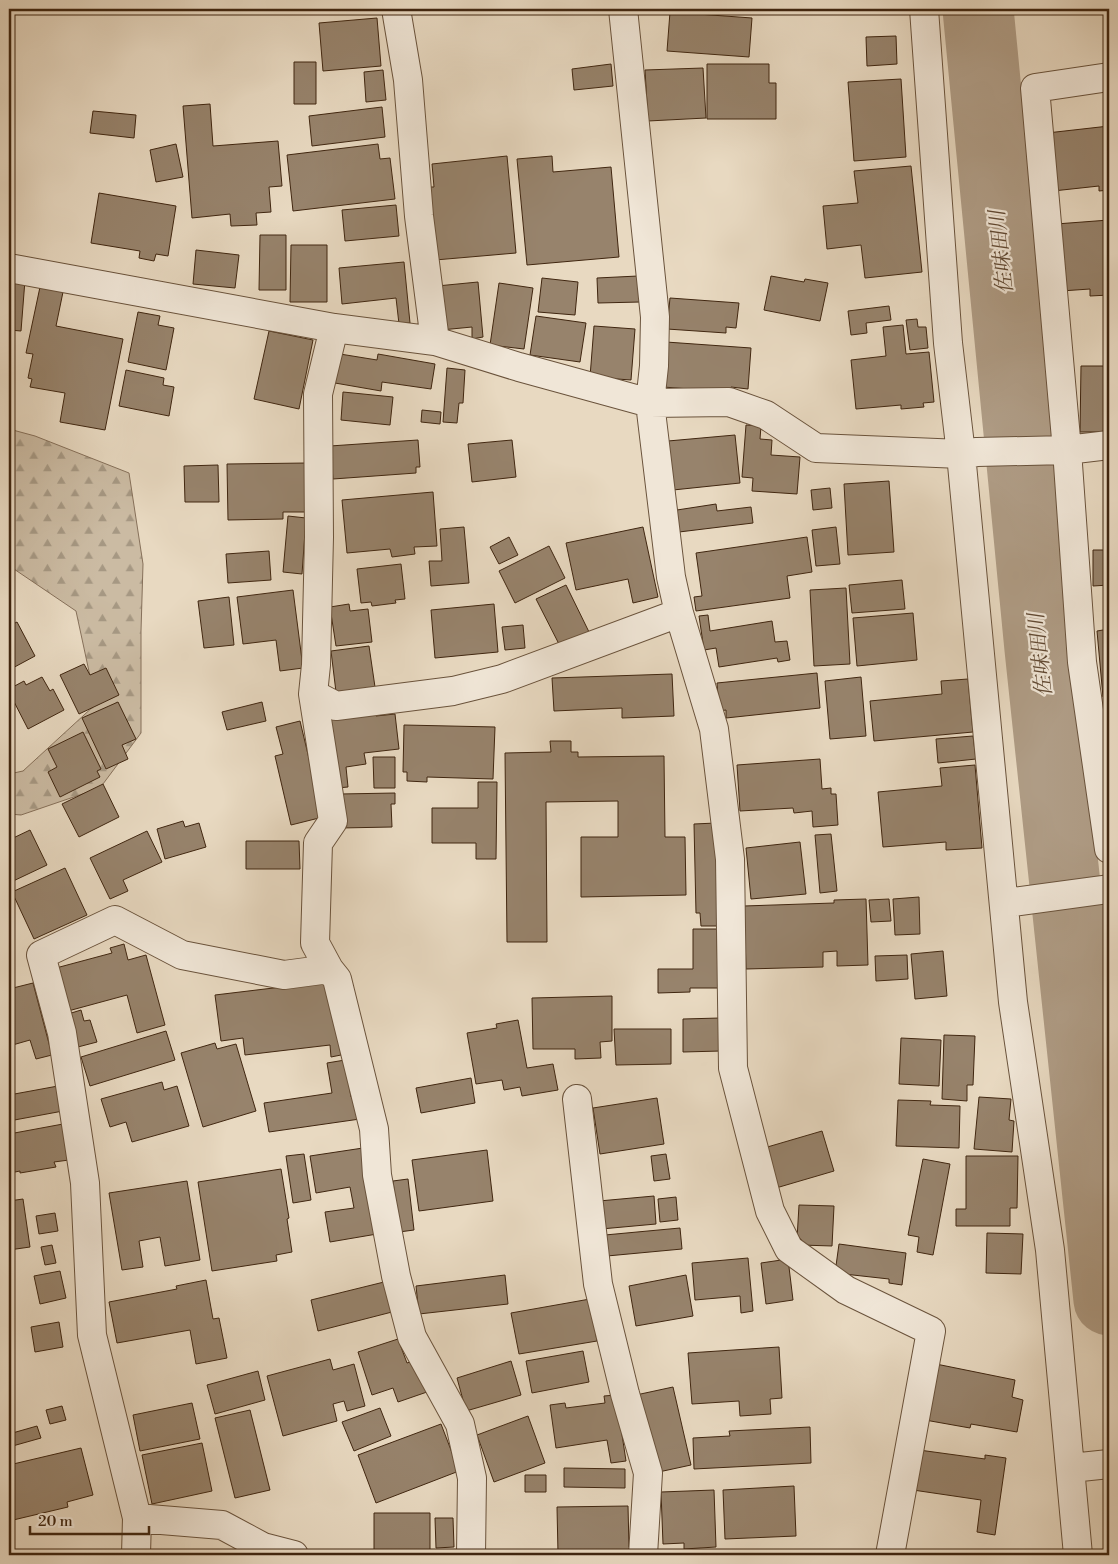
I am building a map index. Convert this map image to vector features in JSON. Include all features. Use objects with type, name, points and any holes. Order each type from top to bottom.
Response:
[{"type":"street","points":[[396,9],[408,80],[419,216],[435,341]]},
{"type":"street","points":[[623,9],[655,318],[654,366],[650,403],[671,577],[679,613],[714,729],[730,859],[733,1068],[770,1211],[789,1249],[846,1290],[931,1331],[890,1555]]},
{"type":"street","points":[[924,9],[948,343],[969,453],[1014,902],[1013,1002],[1050,1250],[1077,1467],[1078,1555]]},
{"type":"street","points":[[1109,77],[1035,88],[1062,449],[1082,662],[1109,849]]},
{"type":"street","points":[[9,268],[334,328],[435,341],[519,367],[650,403],[729,402],[766,414],[816,448],[969,453],[1109,446]]},
{"type":"street","points":[[334,328],[318,394],[319,537],[316,665],[313,694],[332,821],[318,842],[315,943],[329,969],[337,979],[374,1128],[379,1184],[396,1276],[412,1337],[460,1424],[472,1478],[471,1555]]},
{"type":"street","points":[[313,694],[336,706],[453,691],[502,679],[679,613]]},
{"type":"street","points":[[1014,902],[1107,890]]},
{"type":"street","points":[[136,1555],[137,1518],[92,1335],[85,1183],[62,1033],[41,955],[114,920],[182,955],[284,975],[329,969]]},
{"type":"street","points":[[577,1099],[598,1284],[625,1394],[648,1473],[643,1555]]},
{"type":"street","points":[[1077,1467],[1109,1464]]},
{"type":"street","points":[[137,1518],[222,1526],[263,1547],[294,1555]]},
{"type":"green space","points":[[9,429],[35,436],[129,473],[143,564],[141,733],[100,788],[21,815],[9,814],[9,774],[23,771],[96,704],[76,611],[9,567]]},
{"type":"building","points":[[670,12],[752,18],[749,57],[667,51]]},
{"type":"building","points":[[377,18],[381,66],[323,71],[319,23]]},
{"type":"building","points":[[896,36],[897,64],[867,66],[866,37]]},
{"type":"building","points":[[294,62],[316,62],[316,104],[294,104]]},
{"type":"building","points":[[611,64],[613,86],[574,90],[572,69]]},
{"type":"building","points":[[707,64],[769,64],[769,83],[776,83],[776,119],[707,119]]},
{"type":"building","points":[[703,68],[706,118],[648,121],[645,70]]},
{"type":"building","points":[[383,70],[386,100],[366,102],[364,72]]},
{"type":"building","points":[[901,79],[906,157],[854,161],[848,82]]},
{"type":"building","points":[[210,104],[213,146],[278,141],[282,186],[269,187],[271,212],[256,213],[257,225],[231,226],[230,214],[192,218],[183,106]]},
{"type":"building","points":[[382,107],[385,137],[312,146],[309,116]]},
{"type":"building","points":[[93,111],[136,115],[134,138],[90,133]]},
{"type":"building","points":[[1109,126],[1109,190],[1099,191],[1099,186],[1053,191],[1047,133]]},
{"type":"building","points":[[176,144],[183,177],[156,182],[150,150]]},
{"type":"building","points":[[378,144],[380,159],[390,158],[395,199],[293,211],[287,155]]},
{"type":"building","points":[[507,156],[516,253],[435,260],[429,187],[434,187],[432,164]]},
{"type":"building","points":[[552,156],[553,172],[611,167],[619,257],[527,265],[517,159]]},
{"type":"building","points":[[911,166],[922,272],[865,278],[861,245],[827,249],[823,206],[858,203],[854,171]]},
{"type":"building","points":[[99,193],[176,206],[168,256],[156,254],[154,261],[139,258],[140,251],[91,243]]},
{"type":"building","points":[[396,205],[399,236],[345,241],[342,210]]},
{"type":"building","points":[[1109,220],[1109,295],[1090,296],[1090,289],[1061,291],[1056,224]]},
{"type":"building","points":[[260,235],[286,235],[286,290],[259,290]]},
{"type":"building","points":[[291,245],[327,245],[327,302],[290,302]]},
{"type":"building","points":[[196,250],[239,255],[235,288],[193,284]]},
{"type":"building","points":[[404,262],[410,323],[399,324],[396,298],[342,304],[339,268]]},
{"type":"building","points":[[638,276],[640,302],[598,303],[597,278]]},
{"type":"building","points":[[771,276],[804,282],[805,279],[828,283],[820,321],[764,310]]},
{"type":"building","points":[[9,278],[25,280],[21,331],[9,330]]},
{"type":"building","points":[[542,278],[578,282],[575,315],[538,312]]},
{"type":"building","points":[[478,282],[483,337],[472,339],[472,327],[441,330],[437,286]]},
{"type":"building","points":[[499,283],[533,288],[524,349],[490,345]]},
{"type":"building","points":[[40,287],[63,292],[56,326],[123,339],[105,430],[60,422],[65,393],[30,387],[32,379],[28,378],[33,354],[26,353]]},
{"type":"building","points":[[670,298],[739,303],[736,328],[726,327],[726,333],[667,329]]},
{"type":"building","points":[[889,306],[891,320],[866,323],[867,333],[851,335],[848,311]]},
{"type":"building","points":[[138,312],[160,316],[158,325],[174,328],[166,370],[128,362]]},
{"type":"building","points":[[536,316],[586,323],[580,362],[530,355]]},
{"type":"building","points":[[917,319],[918,327],[926,327],[928,348],[910,350],[906,320]]},
{"type":"building","points":[[903,325],[906,354],[929,352],[934,402],[923,403],[924,407],[901,409],[901,405],[856,409],[851,360],[886,356],[883,327]]},
{"type":"building","points":[[594,326],[635,329],[631,380],[590,377]]},
{"type":"building","points":[[269,331],[313,340],[299,409],[254,399]]},
{"type":"building","points":[[666,342],[751,348],[748,389],[731,387],[731,392],[663,387]]},
{"type":"building","points":[[340,354],[377,360],[378,354],[435,364],[431,389],[382,382],[381,391],[335,383]]},
{"type":"building","points":[[1081,366],[1109,366],[1109,432],[1080,432]]},
{"type":"building","points":[[447,368],[465,370],[463,403],[459,403],[457,423],[443,422]]},
{"type":"building","points":[[126,370],[164,378],[163,385],[174,387],[169,416],[119,406]]},
{"type":"building","points":[[343,392],[393,397],[390,425],[341,420]]},
{"type":"building","points":[[422,410],[441,412],[440,424],[421,422]]},
{"type":"building","points":[[746,425],[761,426],[760,439],[772,440],[771,455],[800,457],[797,494],[752,491],[753,478],[742,477]]},
{"type":"building","points":[[735,435],[740,483],[673,490],[668,441]]},
{"type":"building","points":[[418,440],[420,467],[416,467],[416,473],[333,479],[330,446]]},
{"type":"building","points":[[512,440],[516,477],[472,482],[468,444]]},
{"type":"building","points":[[307,463],[307,512],[283,512],[283,519],[228,520],[227,464]]},
{"type":"building","points":[[218,465],[219,502],[185,502],[184,466]]},
{"type":"building","points":[[889,481],[894,552],[848,555],[844,484]]},
{"type":"building","points":[[830,488],[832,508],[813,510],[811,490]]},
{"type":"building","points":[[433,492],[437,546],[414,547],[415,554],[392,557],[390,549],[347,553],[342,500]]},
{"type":"building","points":[[716,504],[717,511],[751,507],[753,523],[679,532],[677,510]]},
{"type":"building","points":[[288,516],[306,518],[302,574],[283,572]]},
{"type":"building","points":[[464,527],[469,583],[431,586],[429,561],[442,561],[440,529]]},
{"type":"building","points":[[643,527],[658,597],[633,603],[628,579],[576,590],[566,543]]},
{"type":"building","points":[[836,527],[840,564],[816,566],[812,530]]},
{"type":"building","points":[[509,537],[518,555],[499,564],[490,547]]},
{"type":"building","points":[[807,537],[812,572],[787,576],[790,598],[696,611],[694,597],[702,596],[696,553]]},
{"type":"building","points":[[549,546],[565,578],[515,603],[499,571]]},
{"type":"building","points":[[1093,550],[1109,550],[1109,585],[1093,586]]},
{"type":"building","points":[[269,551],[271,580],[228,583],[226,554]]},
{"type":"building","points":[[401,564],[405,599],[395,600],[396,603],[372,606],[371,602],[361,603],[357,569]]},
{"type":"building","points":[[902,580],[905,609],[852,613],[849,585]]},
{"type":"building","points":[[566,585],[590,634],[561,648],[536,599]]},
{"type":"building","points":[[846,588],[850,664],[814,666],[810,590]]},
{"type":"building","points":[[293,590],[303,668],[280,671],[276,640],[243,644],[237,597]]},
{"type":"building","points":[[229,597],[234,645],[204,648],[198,601]]},
{"type":"building","points":[[349,604],[350,611],[368,609],[372,642],[336,646],[330,607]]},
{"type":"building","points":[[494,604],[498,652],[435,658],[431,610]]},
{"type":"building","points":[[913,613],[917,660],[857,666],[853,618]]},
{"type":"building","points":[[708,615],[710,631],[772,621],[775,642],[787,641],[790,660],[778,662],[777,658],[719,667],[716,648],[704,650],[699,616]]},
{"type":"building","points":[[17,622],[35,656],[9,670],[9,626]]},
{"type":"building","points":[[523,625],[525,648],[505,650],[502,627]]},
{"type":"building","points":[[1109,629],[1109,696],[1103,697],[1097,631]]},
{"type":"building","points":[[369,646],[375,687],[336,692],[331,651]]},
{"type":"building","points":[[84,664],[90,675],[106,668],[119,695],[79,714],[60,675]]},
{"type":"building","points":[[817,673],[820,708],[726,718],[726,710],[719,711],[717,683]]},
{"type":"building","points":[[672,674],[674,716],[622,718],[622,708],[554,711],[552,678]]},
{"type":"building","points":[[42,677],[50,691],[53,689],[64,710],[28,729],[9,689],[24,681],[26,685]]},
{"type":"building","points":[[861,677],[866,736],[830,739],[825,681]]},
{"type":"building","points":[[968,679],[973,732],[874,741],[870,701],[942,694],[941,681]]},
{"type":"building","points":[[118,702],[136,739],[122,745],[128,759],[106,769],[82,718]]},
{"type":"building","points":[[262,702],[266,721],[227,730],[222,712]]},
{"type":"building","points":[[375,713],[376,716],[395,714],[399,749],[364,753],[366,764],[346,767],[348,787],[337,788],[328,719]]},
{"type":"building","points":[[300,721],[323,817],[291,825],[275,756],[283,754],[276,727]]},
{"type":"building","points":[[404,725],[495,727],[493,779],[427,777],[427,782],[407,781],[407,772],[403,772]]},
{"type":"building","points":[[83,732],[101,769],[97,771],[100,777],[60,797],[48,772],[57,767],[48,749]]},
{"type":"building","points":[[973,736],[976,759],[938,763],[936,739]]},
{"type":"building","points":[[550,741],[571,741],[571,752],[578,752],[578,757],[664,756],[665,837],[685,837],[686,895],[581,897],[581,837],[618,837],[618,801],[546,802],[547,942],[507,942],[505,753],[551,752]]},
{"type":"building","points":[[373,757],[395,757],[395,788],[374,788]]},
{"type":"building","points":[[820,759],[822,789],[831,788],[831,794],[836,794],[838,825],[813,827],[812,811],[794,813],[793,808],[740,811],[737,765]]},
{"type":"building","points":[[975,765],[982,848],[946,850],[946,842],[883,847],[878,792],[942,786],[940,768]]},
{"type":"building","points":[[478,782],[497,782],[496,859],[476,859],[476,843],[432,843],[432,808],[478,808]]},
{"type":"building","points":[[103,784],[119,817],[79,837],[62,804]]},
{"type":"building","points":[[395,793],[395,804],[391,804],[392,827],[340,828],[340,794]]},
{"type":"building","points":[[183,821],[185,827],[199,823],[206,847],[165,859],[157,829]]},
{"type":"building","points":[[716,823],[718,926],[701,926],[700,913],[696,913],[694,824]]},
{"type":"building","points":[[30,830],[47,865],[9,883],[9,840]]},
{"type":"building","points":[[147,831],[162,862],[123,880],[128,891],[110,899],[90,858]]},
{"type":"building","points":[[831,834],[837,891],[820,893],[815,835]]},
{"type":"building","points":[[246,841],[299,841],[300,869],[246,869]]},
{"type":"building","points":[[800,842],[806,894],[751,899],[746,848]]},
{"type":"building","points":[[65,868],[87,915],[34,939],[12,892]]},
{"type":"building","points":[[919,897],[920,934],[895,935],[893,899]]},
{"type":"building","points":[[866,899],[868,965],[837,966],[837,951],[823,952],[823,967],[746,969],[744,906],[834,903],[834,900]]},
{"type":"building","points":[[889,899],[891,921],[871,922],[869,900]]},
{"type":"building","points":[[693,929],[717,929],[718,988],[690,988],[690,992],[658,993],[658,969],[693,969]]},
{"type":"building","points":[[124,944],[128,960],[146,955],[165,1025],[137,1033],[127,995],[68,1011],[56,968],[112,953],[110,948]]},
{"type":"building","points":[[943,951],[947,996],[915,999],[911,954]]},
{"type":"building","points":[[907,955],[908,979],[876,981],[875,956]]},
{"type":"building","points":[[332,981],[341,1055],[331,1057],[330,1045],[245,1055],[243,1038],[221,1041],[215,995]]},
{"type":"building","points":[[33,983],[52,1055],[36,1059],[30,1040],[9,1046],[9,989]]},
{"type":"building","points":[[612,996],[612,1041],[600,1042],[601,1058],[575,1059],[575,1049],[533,1049],[532,998]]},
{"type":"building","points":[[81,1010],[84,1021],[90,1020],[97,1042],[74,1048],[65,1015]]},
{"type":"building","points":[[720,1018],[721,1051],[683,1052],[683,1019]]},
{"type":"building","points":[[518,1020],[527,1068],[553,1064],[558,1090],[522,1096],[520,1087],[504,1090],[502,1080],[476,1084],[467,1033],[497,1028],[496,1024]]},
{"type":"building","points":[[614,1029],[671,1029],[671,1064],[616,1065]]},
{"type":"building","points":[[166,1031],[175,1060],[90,1086],[81,1057]]},
{"type":"building","points":[[944,1035],[975,1036],[973,1085],[967,1085],[967,1101],[942,1099]]},
{"type":"building","points":[[901,1038],[941,1040],[939,1086],[899,1084]]},
{"type":"building","points":[[215,1043],[217,1049],[236,1044],[256,1111],[203,1127],[181,1053]]},
{"type":"building","points":[[345,1060],[351,1097],[357,1097],[360,1119],[269,1132],[264,1103],[332,1093],[327,1063]]},
{"type":"building","points":[[471,1078],[475,1103],[421,1113],[416,1088]]},
{"type":"building","points":[[162,1082],[164,1090],[177,1086],[189,1126],[132,1142],[126,1122],[110,1127],[101,1099]]},
{"type":"building","points":[[58,1086],[63,1111],[9,1121],[9,1095]]},
{"type":"building","points":[[979,1097],[1011,1099],[1009,1120],[1014,1121],[1012,1152],[974,1149]]},
{"type":"building","points":[[657,1098],[664,1144],[600,1154],[593,1108]]},
{"type":"building","points":[[898,1100],[931,1101],[930,1105],[960,1106],[959,1148],[896,1146]]},
{"type":"building","points":[[63,1124],[69,1160],[54,1162],[56,1167],[10,1173],[9,1134]]},
{"type":"building","points":[[822,1131],[834,1171],[776,1188],[764,1148]]},
{"type":"building","points":[[363,1148],[377,1234],[330,1242],[325,1212],[354,1208],[350,1187],[316,1193],[310,1156]]},
{"type":"building","points":[[487,1150],[493,1201],[419,1211],[412,1160]]},
{"type":"building","points":[[304,1154],[311,1200],[293,1203],[286,1156]]},
{"type":"building","points":[[666,1154],[670,1179],[654,1181],[651,1156]]},
{"type":"building","points":[[966,1156],[1018,1156],[1017,1208],[1010,1208],[1010,1226],[956,1226],[956,1209],[966,1209]]},
{"type":"building","points":[[923,1159],[950,1164],[933,1255],[917,1252],[919,1237],[908,1235]]},
{"type":"building","points":[[281,1169],[292,1252],[276,1255],[277,1261],[212,1271],[198,1182]]},
{"type":"building","points":[[408,1179],[414,1230],[399,1232],[393,1181]]},
{"type":"building","points":[[187,1181],[200,1260],[165,1266],[160,1237],[139,1241],[143,1267],[122,1270],[109,1193]]},
{"type":"building","points":[[654,1196],[656,1224],[601,1229],[599,1201]]},
{"type":"building","points":[[676,1197],[678,1220],[660,1222],[658,1199]]},
{"type":"building","points":[[23,1199],[30,1247],[9,1250],[9,1201]]},
{"type":"building","points":[[799,1205],[834,1206],[832,1246],[801,1245],[801,1239],[797,1239]]},
{"type":"building","points":[[55,1213],[58,1231],[39,1234],[36,1216]]},
{"type":"building","points":[[680,1228],[682,1249],[607,1256],[605,1235]]},
{"type":"building","points":[[987,1233],[1023,1234],[1021,1274],[986,1273]]},
{"type":"building","points":[[839,1244],[906,1253],[902,1285],[889,1283],[889,1279],[835,1273]]},
{"type":"building","points":[[52,1245],[56,1263],[45,1265],[41,1247]]},
{"type":"building","points":[[748,1258],[753,1311],[741,1313],[740,1296],[695,1300],[692,1263]]},
{"type":"building","points":[[788,1259],[793,1300],[766,1304],[761,1263]]},
{"type":"building","points":[[60,1271],[66,1298],[40,1304],[34,1276]]},
{"type":"building","points":[[505,1275],[508,1304],[419,1314],[416,1286]]},
{"type":"building","points":[[686,1275],[693,1316],[636,1326],[629,1286]]},
{"type":"building","points":[[206,1280],[213,1319],[219,1318],[227,1358],[196,1364],[190,1330],[117,1343],[109,1302],[177,1289],[176,1286]]},
{"type":"building","points":[[384,1282],[392,1312],[318,1331],[311,1300]]},
{"type":"building","points":[[590,1299],[597,1341],[519,1354],[511,1313]]},
{"type":"building","points":[[59,1322],[63,1347],[35,1352],[31,1327]]},
{"type":"building","points":[[398,1339],[407,1363],[416,1360],[427,1392],[398,1402],[393,1388],[372,1395],[358,1352]]},
{"type":"building","points":[[779,1347],[782,1398],[770,1399],[771,1414],[740,1416],[739,1401],[692,1404],[688,1353]]},
{"type":"building","points":[[583,1351],[589,1382],[532,1393],[526,1361]]},
{"type":"building","points":[[330,1359],[333,1370],[354,1364],[365,1406],[347,1411],[344,1401],[333,1404],[337,1421],[283,1436],[267,1376]]},
{"type":"building","points":[[511,1361],[521,1395],[466,1411],[457,1378]]},
{"type":"building","points":[[936,1364],[1015,1380],[1012,1397],[1023,1400],[1017,1432],[971,1424],[970,1428],[925,1420]]},
{"type":"building","points":[[258,1371],[265,1400],[215,1414],[207,1385]]},
{"type":"building","points":[[673,1387],[691,1465],[654,1473],[636,1395]]},
{"type":"building","points":[[616,1395],[626,1461],[611,1463],[607,1440],[556,1448],[550,1405],[565,1403],[566,1408],[605,1403],[604,1396]]},
{"type":"building","points":[[192,1403],[200,1439],[140,1451],[133,1415]]},
{"type":"building","points":[[62,1406],[66,1420],[50,1424],[46,1410]]},
{"type":"building","points":[[380,1408],[391,1436],[354,1451],[342,1422]]},
{"type":"building","points":[[250,1410],[270,1490],[235,1498],[215,1418]]},
{"type":"building","points":[[528,1416],[545,1463],[494,1482],[477,1435]]},
{"type":"building","points":[[441,1424],[459,1471],[376,1503],[358,1455]]},
{"type":"building","points":[[37,1426],[41,1438],[9,1447],[9,1434]]},
{"type":"building","points":[[810,1427],[811,1463],[694,1469],[693,1438],[730,1436],[729,1431]]},
{"type":"building","points":[[202,1443],[212,1491],[152,1504],[142,1455]]},
{"type":"building","points":[[81,1448],[93,1495],[67,1502],[68,1507],[9,1521],[9,1465]]},
{"type":"building","points":[[919,1450],[985,1459],[985,1455],[1006,1458],[995,1535],[977,1532],[981,1500],[913,1490]]},
{"type":"building","points":[[564,1468],[625,1469],[625,1488],[564,1487]]},
{"type":"building","points":[[525,1475],[546,1475],[546,1492],[525,1492]]},
{"type":"building","points":[[794,1486],[796,1536],[725,1539],[723,1490]]},
{"type":"building","points":[[714,1490],[716,1547],[684,1549],[684,1543],[663,1544],[661,1492]]},
{"type":"building","points":[[628,1506],[629,1547],[633,1547],[633,1555],[558,1553],[557,1507]]},
{"type":"building","points":[[374,1513],[430,1513],[430,1555],[374,1555]]},
{"type":"building","points":[[435,1518],[453,1518],[454,1547],[436,1548]]},
{"type":"waterway","name":"佐味田川","points":[[978,9],[1040,649],[1109,1300]]}]
